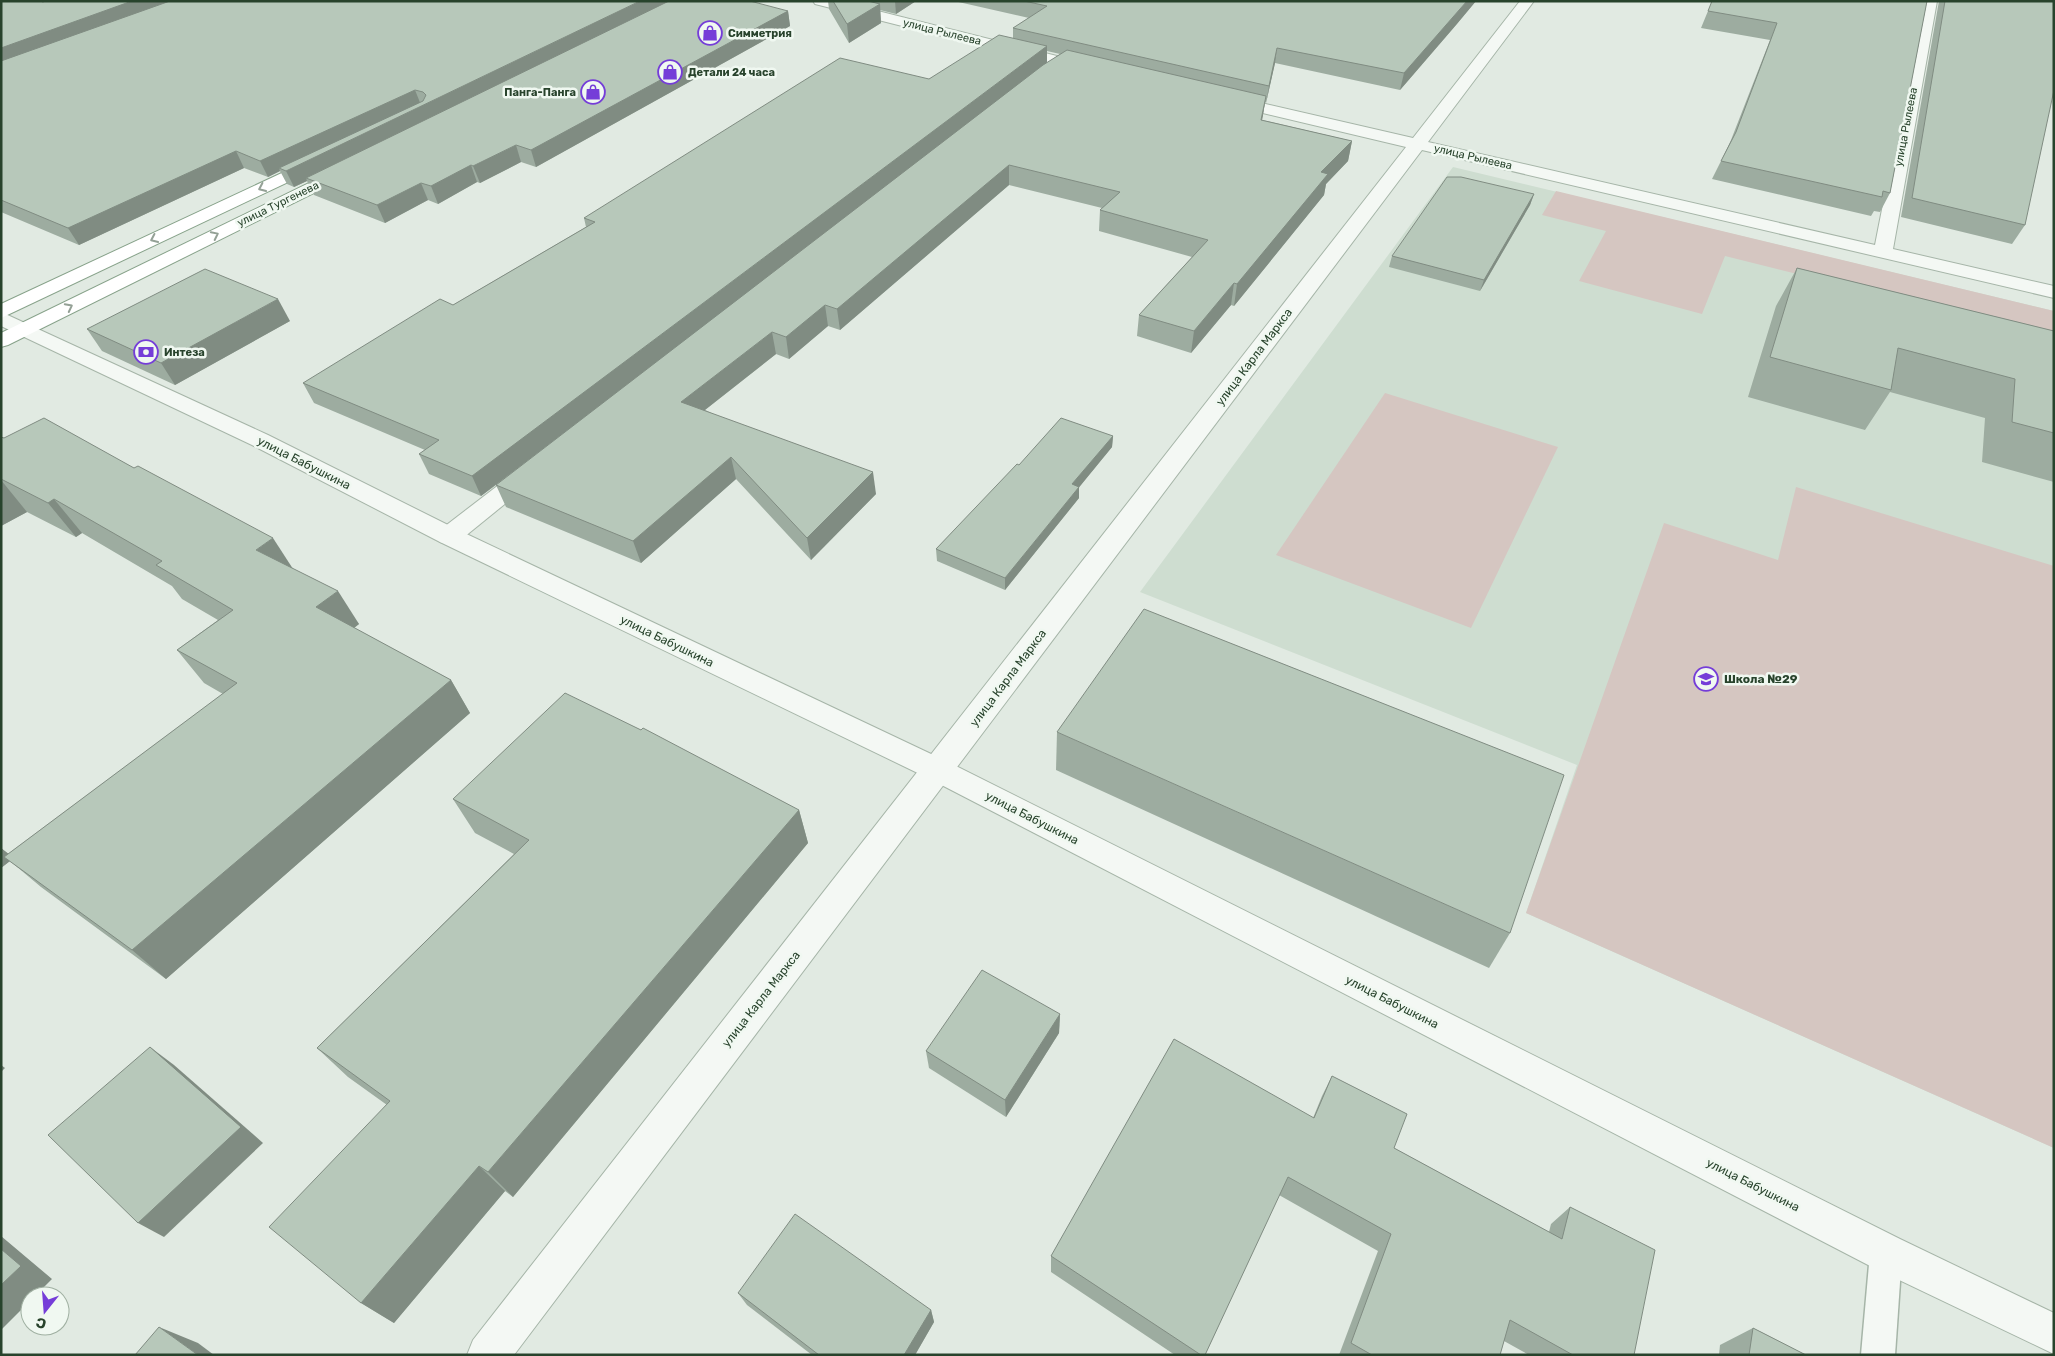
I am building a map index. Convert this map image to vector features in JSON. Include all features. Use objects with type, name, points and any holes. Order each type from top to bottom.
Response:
[{"type":"highway","name":"улица Тургенева","points":[[1,312],[328,157]]},
{"type":"highway","name":"улица Тургенева","points":[[1,341],[359,164]]},
{"type":"street","name":"улица Рылеева","points":[[820,1],[1102,71]]},
{"type":"street","name":"улица Карла Маркса","points":[[488,1355],[1527,1]]},
{"type":"street","name":"улица Рылеева","points":[[1883,253],[1930,1]]},
{"type":"street","points":[[1043,76],[1063,62]]},
{"type":"street","name":"улица Рылеева","points":[[1207,95],[2054,292]]},
{"type":"street","name":"улица Бабушкина","points":[[1,318],[260,440],[449,536],[938,770],[1886,1253],[2054,1334]]},
{"type":"street","points":[[449,536],[543,463]]},
{"type":"lane","points":[[1878,1355],[1886,1253]]},
{"type":"shaded area","name":"Школа №29","points":[[1453,167],[2054,311],[2054,1148],[1526,913],[1577,765],[1140,592]]},
{"type":"shaded area","points":[[1556,191],[2054,311],[2054,338],[1725,256],[1702,314],[1579,281],[1606,231],[1542,215]]},
{"type":"shaded area","points":[[1385,393],[1558,447],[1471,628],[1276,555]]},
{"type":"shaded area","points":[[1796,487],[2054,566],[2054,1148],[1526,913],[1664,523],[1778,560]]},
{"type":"building","points":[[1,1],[43,2],[132,1],[1,48]]},
{"type":"building","points":[[170,1],[640,1],[286,171],[279,168],[423,101],[426,95],[415,90],[260,161],[236,151],[68,228],[1,200],[1,61]]},
{"type":"building","points":[[669,1],[750,1],[788,11],[531,150],[516,145],[473,166],[471,165],[431,186],[421,183],[377,205],[306,178]]},
{"type":"building","points":[[833,1],[868,1],[880,4],[847,24]]},
{"type":"building","points":[[1024,1],[1467,1],[1404,73],[1277,48],[1269,86],[1013,28],[1047,6]]},
{"type":"building","points":[[1712,1],[1927,1],[1890,193],[1883,191],[1882,197],[1721,161],[1736,132],[1777,23],[1708,11]]},
{"type":"building","points":[[1945,1],[2054,1],[2054,90],[2025,225],[1912,198]]},
{"type":"building","points":[[999,35],[1047,46],[472,476],[419,454],[439,440],[303,383],[440,299],[453,305],[595,222],[584,218],[840,58],[929,79]]},
{"type":"building","points":[[1067,50],[1266,96],[1261,120],[1352,141],[1321,172],[1328,174],[1237,284],[1234,283],[1194,331],[1139,315],[1208,240],[1100,210],[1120,192],[1009,165],[837,309],[825,305],[786,337],[772,332],[681,402],[873,472],[807,538],[731,457],[633,541],[496,485],[1043,65]]},
{"type":"building","points":[[1447,177],[1461,177],[1534,194],[1484,280],[1392,256]]},
{"type":"building","points":[[1797,268],[2054,331],[2054,433],[2012,422],[2015,379],[1898,348],[1891,390],[1770,357]]},
{"type":"building","points":[[205,269],[278,299],[161,363],[87,329]]},
{"type":"building","points":[[44,418],[134,468],[138,466],[273,538],[256,550],[338,591],[316,607],[451,680],[132,950],[4,857],[237,683],[177,650],[233,610],[156,565],[162,561],[54,499],[48,503],[1,479],[1,437],[4,438]]},
{"type":"building","points":[[1061,418],[1113,436],[1072,484],[1079,487],[1005,578],[936,549],[1017,464],[1019,465]]},
{"type":"building","points":[[1144,609],[1564,775],[1510,933],[1057,732]]},
{"type":"building","points":[[565,693],[641,730],[643,728],[799,810],[488,1172],[479,1166],[361,1303],[269,1227],[390,1101],[317,1048],[529,840],[453,799]]},
{"type":"building","points":[[982,970],[1060,1014],[1005,1100],[926,1051]]},
{"type":"building","points":[[1174,1039],[1314,1118],[1332,1076],[1407,1114],[1394,1148],[1562,1239],[1570,1207],[1655,1250],[1634,1355],[1573,1355],[1510,1320],[1500,1355],[1372,1355],[1351,1343],[1391,1234],[1288,1177],[1205,1355],[1201,1355],[1051,1256]]},
{"type":"building","points":[[150,1047],[241,1127],[138,1223],[48,1135]]},
{"type":"building","points":[[795,1214],[931,1310],[904,1355],[819,1355],[738,1293]]},
{"type":"building","points":[[1,1249],[21,1266],[1,1285]]},
{"type":"building","points":[[159,1327],[198,1355],[135,1355]]},
{"type":"building","points":[[1753,1328],[1806,1355],[1749,1355]]},
{"type":"place","name":"Симметрия","points":[[710,33]]},
{"type":"place","name":"Детали 24 часа","points":[[670,72]]},
{"type":"place","name":"Панга-Панга","points":[[593,92]]},
{"type":"place","name":"Интеза","points":[[146,352]]},
{"type":"place","name":"Школа №29","points":[[1706,679]]}]
